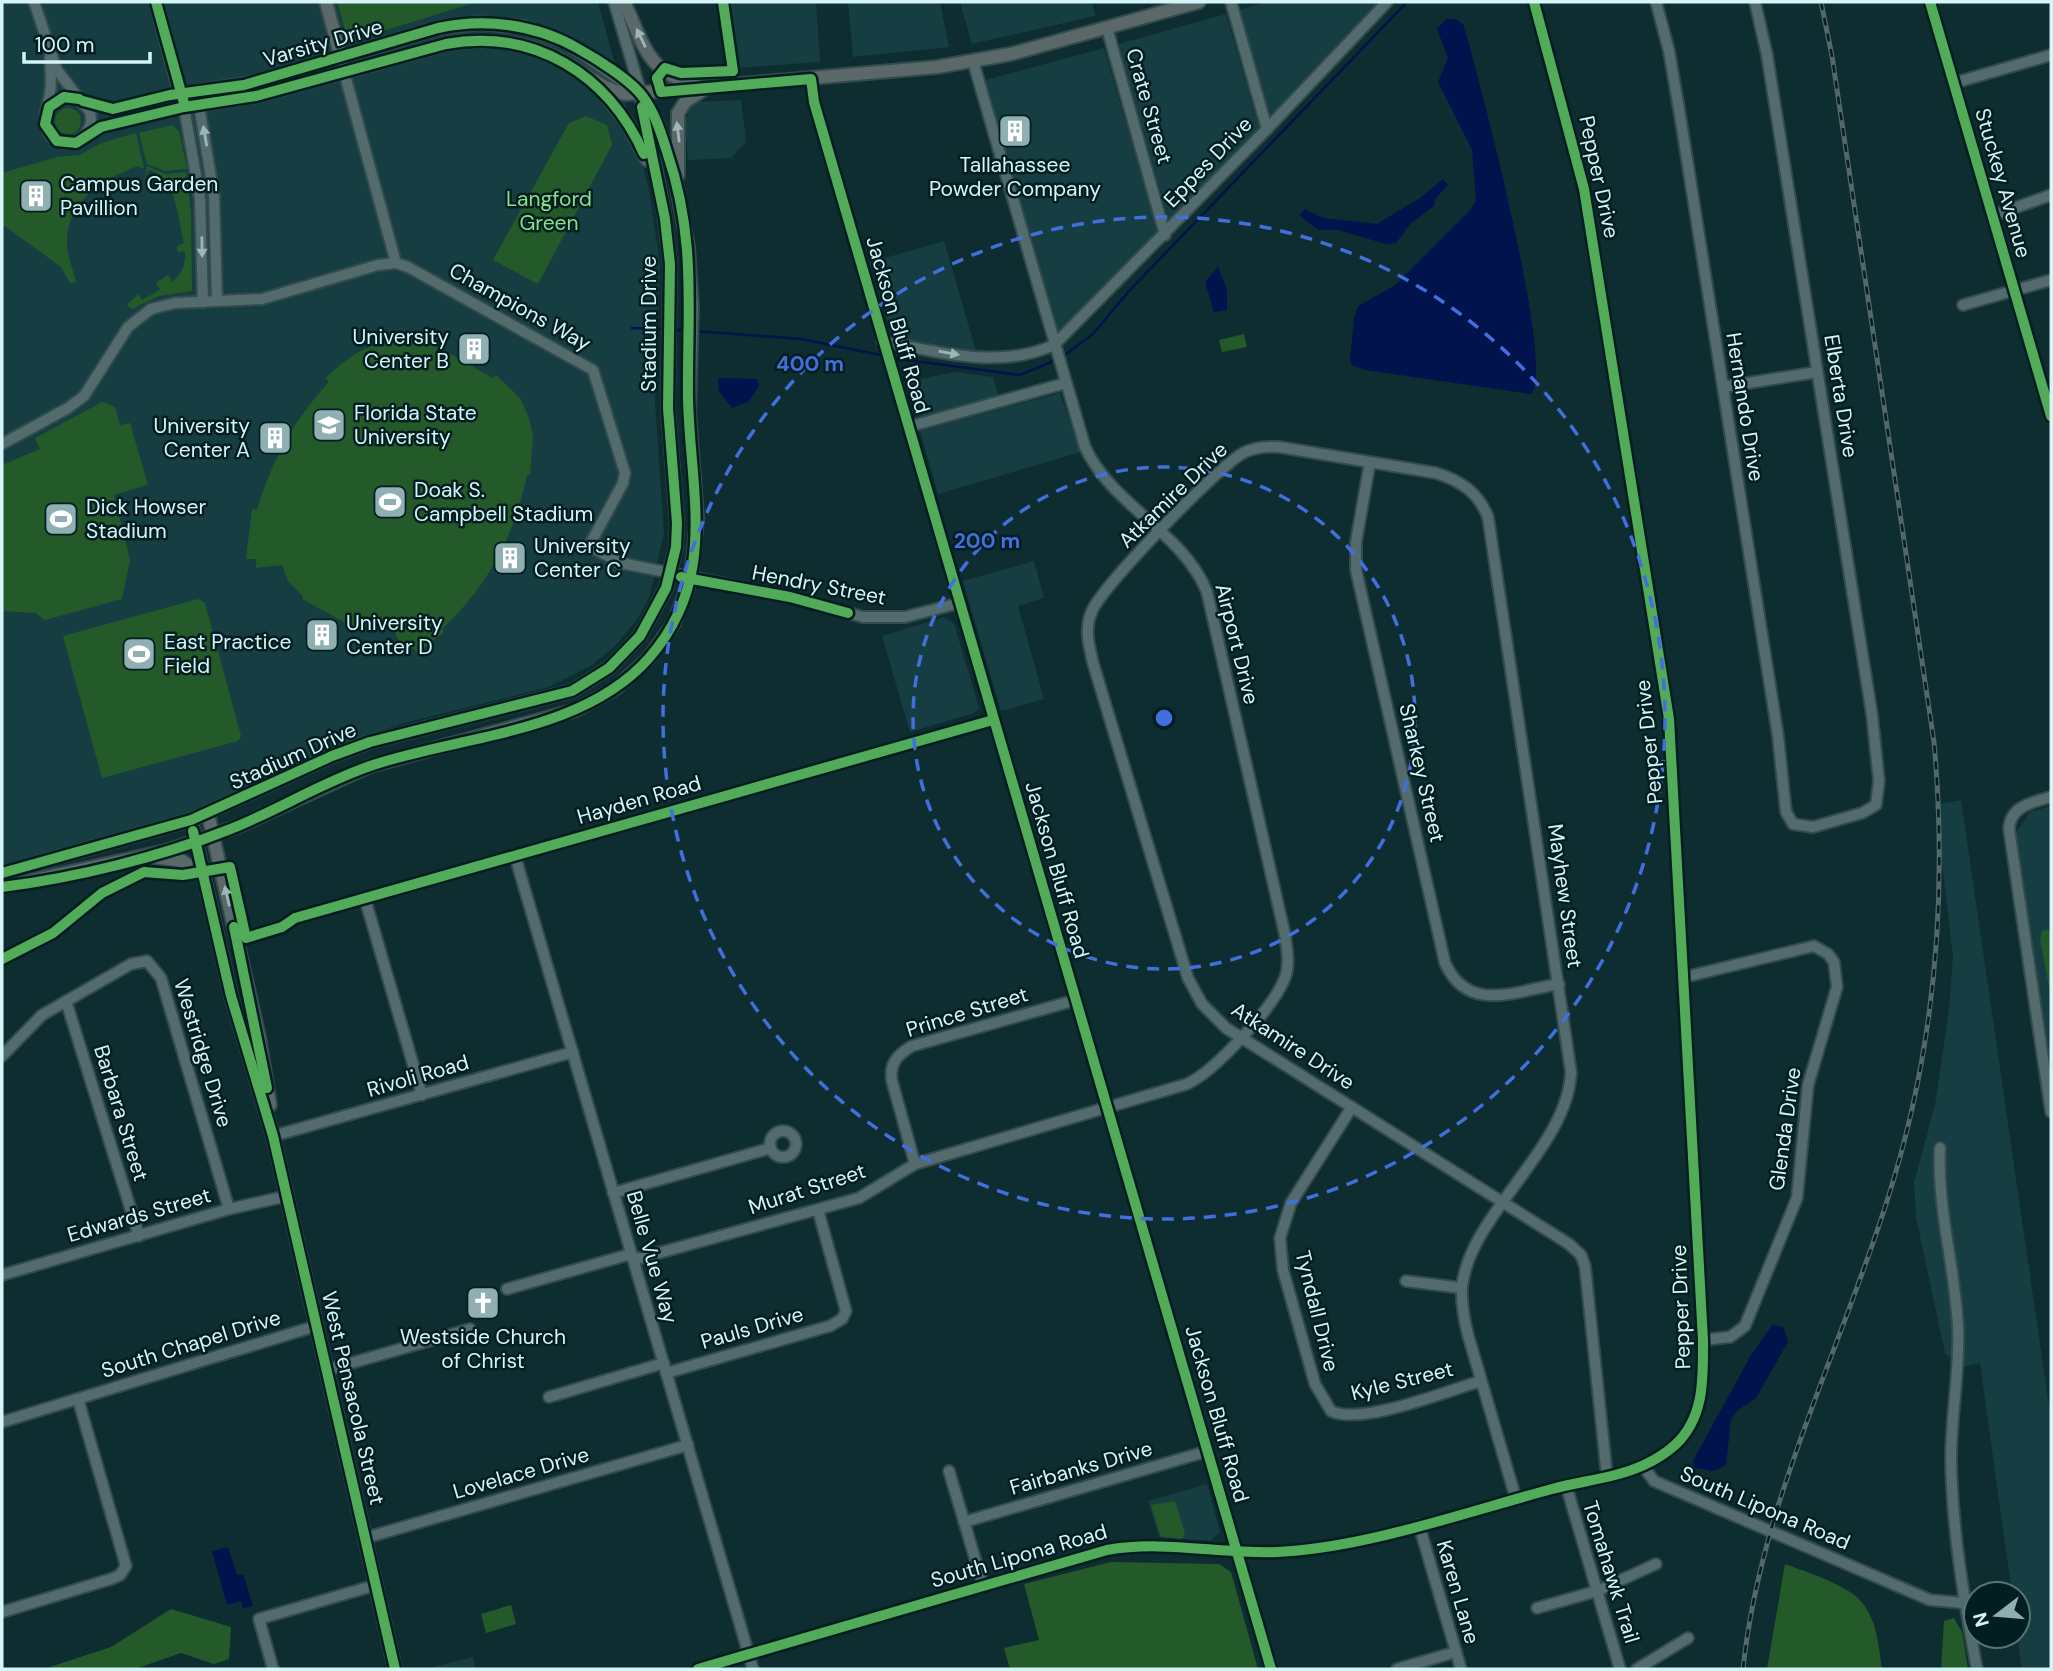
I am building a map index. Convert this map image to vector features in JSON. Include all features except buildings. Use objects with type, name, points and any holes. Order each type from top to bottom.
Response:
[{"type":"main road","points":[[156,2],[183,100]]},
{"type":"main road","points":[[326,2],[344,72]]},
{"type":"main road","points":[[624,2],[658,69],[672,78],[710,88]]},
{"type":"main road","points":[[641,93],[811,79],[973,61],[1199,2]]},
{"type":"main road","name":"Varsity Drive","points":[[198,99],[446,26],[510,25],[543,33],[573,45],[641,93]]},
{"type":"main road","name":"Varsity Drive","points":[[183,100],[256,96],[446,44],[491,40],[535,47],[571,66],[597,85],[621,93],[641,93]]},
{"type":"main road","points":[[597,85],[633,132],[662,204]]},
{"type":"main road","points":[[680,194],[678,113],[689,98],[710,88]]},
{"type":"main road","name":"Stadium Drive","points":[[2,887],[147,856],[213,836],[370,766],[562,715],[594,701],[628,678],[658,647],[674,623],[691,579],[697,527],[689,412],[692,308],[680,194],[662,135],[641,93]]},
{"type":"main road","name":"Stadium Drive","points":[[2,873],[208,814],[351,749],[559,695],[584,685],[609,668],[640,636],[662,599],[670,575],[677,523],[669,424],[672,307],[669,249],[641,93]]},
{"type":"main road","name":"West Pensacola Street","points":[[208,814],[259,1037],[273,1136]]},
{"type":"main road","name":"West Pensacola Street","points":[[191,820],[235,1008],[288,1196],[395,1669]]},
{"type":"main road","points":[[147,856],[183,861],[204,877]]},
{"type":"street","points":[[34,2],[50,54],[64,82],[81,100],[92,119],[87,134],[72,143],[57,141],[47,129],[51,86],[50,54]]},
{"type":"street","points":[[614,2],[641,93]]},
{"type":"street","points":[[1231,2],[1267,129]]},
{"type":"street","name":"Eppes Drive","points":[[1055,349],[1387,2]]},
{"type":"street","name":"Pepper Drive","points":[[1534,2],[1584,189],[1672,740],[1703,1340],[1703,1390],[1698,1410],[1677,1443],[1643,1466]]},
{"type":"street","name":"Hernando Drive","points":[[1656,2],[1671,64],[1790,820]]},
{"type":"street","name":"Elberta Drive","points":[[1755,2],[1767,55],[1872,715],[1879,798],[1872,809],[1813,827],[1799,827],[1790,820]]},
{"type":"street","name":"Stuckey Avenue","points":[[1930,2],[2051,416]]},
{"type":"street","name":"Crate Street","points":[[1107,28],[1165,235]]},
{"type":"street","points":[[1954,83],[2051,55]]},
{"type":"street","name":"Airport Drive","points":[[973,61],[1055,349],[1092,462],[1109,484],[1196,570],[1207,592],[1285,935],[1288,965],[1285,976],[1274,996],[1223,1058],[1198,1079],[1108,1109]]},
{"type":"street","points":[[2,444],[68,408],[84,396],[121,337],[142,313],[162,305],[262,299],[378,265],[397,264],[344,72]]},
{"type":"street","name":"Jackson Bluff Road","points":[[811,79],[814,102],[882,343],[1271,1669]]},
{"type":"street","points":[[47,111],[59,99],[81,100]]},
{"type":"street","points":[[198,99],[214,196],[216,301]]},
{"type":"street","name":"Varsity Drive","points":[[81,100],[113,109],[183,100]]},
{"type":"street","points":[[183,100],[199,188],[202,302]]},
{"type":"street","name":"Varsity Drive","points":[[87,134],[100,127],[183,100]]},
{"type":"street","points":[[1992,215],[2051,195]]},
{"type":"street","name":"Champions Way","points":[[397,264],[453,291],[593,370],[625,473],[623,483],[589,546],[621,563],[670,575]]},
{"type":"street","points":[[1963,305],[2051,280]]},
{"type":"street","points":[[882,343],[987,358],[1024,356],[1055,349]]},
{"type":"street","points":[[1723,387],[1817,372]]},
{"type":"street","points":[[908,427],[1066,383]]},
{"type":"street","name":"Atkamire Drive","points":[[1258,447],[1230,462],[1104,591],[1092,610],[1089,646],[1188,978],[1210,1013],[1241,1036],[1569,1244],[1583,1260],[1607,1476]]},
{"type":"street","name":"Mayhew Street","points":[[1258,447],[1279,447],[1436,473],[1454,479],[1479,499],[1488,517],[1570,1054],[1569,1094],[1548,1135],[1473,1252],[1462,1288],[1463,1314],[1516,1499]]},
{"type":"street","name":"Sharkey Street","points":[[1370,462],[1356,542],[1356,570],[1445,963],[1456,984],[1476,995],[1489,996],[1559,984]]},
{"type":"street","name":"Hendry Street","points":[[670,575],[790,597],[873,619],[905,617],[959,603]]},
{"type":"street","name":"Hayden Road","points":[[295,918],[993,720]]},
{"type":"street","points":[[2051,797],[2013,813],[2009,829],[2051,1112]]},
{"type":"street","name":"Belle Vue Way","points":[[515,856],[753,1669]]},
{"type":"street","points":[[365,899],[422,1096]]},
{"type":"street","name":"Glenda Drive","points":[[1685,976],[1814,946],[1828,954],[1834,962],[1838,980],[1830,1018],[1808,1085],[1797,1198],[1745,1326],[1730,1336],[1703,1340]]},
{"type":"street","name":"Westridge Drive","points":[[2,1056],[31,1024],[66,1001],[131,964],[147,961],[157,971],[229,1209]]},
{"type":"street","name":"Prince Street","points":[[915,1164],[892,1081],[891,1071],[896,1059],[912,1046],[1076,1000]]},
{"type":"street","name":"Barbara Street","points":[[66,1001],[139,1236]]},
{"type":"street","name":"Rivoli Road","points":[[273,1136],[573,1052]]},
{"type":"street","name":"Tyndall Drive","points":[[1333,1412],[1325,1405],[1315,1384],[1283,1270],[1280,1238],[1294,1197],[1352,1107]]},
{"type":"street","name":"Murat Street","points":[[507,1289],[818,1210],[872,1192],[915,1164],[1108,1109]]},
{"type":"street","points":[[613,1194],[771,1147]]},
{"type":"street","points":[[1940,1148],[1939,1176],[1958,1326],[1951,1460],[1962,1581]]},
{"type":"street","name":"Edwards Street","points":[[2,1275],[229,1209],[288,1196]]},
{"type":"street","name":"Pauls Drive","points":[[549,1396],[830,1326],[845,1315],[841,1290],[818,1210]]},
{"type":"street","points":[[1406,1281],[1462,1288]]},
{"type":"street","name":"South Chapel Drive","points":[[2,1422],[316,1326]]},
{"type":"street","points":[[327,1370],[470,1329]]},
{"type":"street","name":"Kyle Street","points":[[1333,1412],[1350,1415],[1378,1410],[1481,1381]]},
{"type":"street","points":[[2,1612],[111,1580],[126,1566],[78,1399]]},
{"type":"street","name":"Lovelace Drive","points":[[365,1538],[688,1445]]},
{"type":"street","name":"Fairbanks Drive","points":[[964,1522],[1208,1451]]},
{"type":"street","name":"South Lipona Road","points":[[698,1669],[984,1585],[1125,1547],[1237,1551],[1311,1548],[1419,1525],[1643,1466],[1654,1481],[1770,1533],[1930,1600],[1962,1603]]},
{"type":"street","points":[[949,1471],[984,1585]]},
{"type":"street","name":"Tomahawk Trail","points":[[1566,1485],[1620,1669]]},
{"type":"street","name":"Karen Lane","points":[[1419,1525],[1461,1669]]},
{"type":"street","points":[[1537,1608],[1597,1591],[1656,1564]]},
{"type":"street","points":[[273,1669],[259,1619],[376,1585]]},
{"type":"street","points":[[1637,1669],[1688,1637]]},
{"type":"street","points":[[1973,1650],[1977,1669]]},
{"type":"street","points":[[1397,1669],[1456,1653]]},
{"type":"shaded area","name":"Florida State University","points":[[2,2],[598,2],[649,190],[660,265],[655,402],[664,534],[649,598],[638,618],[615,646],[592,665],[549,687],[400,724],[353,741],[173,820],[2,864]]},
{"type":"shaded area","points":[[727,2],[816,2],[820,62],[735,68]]},
{"type":"shaded area","points":[[848,2],[940,2],[949,47],[853,57]]},
{"type":"shaded area","points":[[960,2],[1092,2],[1095,16],[972,44]]},
{"type":"shaded area","points":[[1266,2],[1380,2],[1272,118],[1268,116],[1240,15],[1240,10]]},
{"type":"shaded area","points":[[1226,14],[1259,127],[1258,133],[1169,221],[1119,44]]},
{"type":"shaded area","points":[[1446,19],[1456,19],[1463,24],[1498,155],[1525,279],[1533,333],[1536,374],[1531,394],[1365,370],[1352,365],[1350,359],[1358,306],[1394,286],[1472,208],[1476,200],[1472,150],[1438,82],[1448,58],[1437,29]]},
{"type":"shaded area","points":[[1104,48],[1158,233],[1059,333],[1054,329],[986,80]]},
{"type":"shaded area","points":[[741,100],[746,142],[731,158],[688,160],[685,121],[691,107],[699,102]]},
{"type":"shaded area","points":[[1443,179],[1448,185],[1435,199],[1434,206],[1411,223],[1396,243],[1386,244],[1338,230],[1318,230],[1299,215],[1305,209],[1323,218],[1377,224],[1420,198]]},
{"type":"shaded area","points":[[944,241],[976,351],[892,339],[871,262]]},
{"type":"shaded area","points":[[1218,267],[1227,289],[1227,310],[1214,312],[1205,282]]},
{"type":"shaded area","points":[[955,372],[993,377],[999,397],[916,417],[906,382]]},
{"type":"shaded area","points":[[718,379],[757,379],[759,386],[748,402],[732,408],[719,391]]},
{"type":"shaded area","points":[[1060,393],[1081,452],[938,494],[920,431]]},
{"type":"shaded area","points":[[1034,561],[1044,598],[1018,606],[1044,699],[1001,711],[963,581]]},
{"type":"shaded area","points":[[944,617],[954,623],[979,708],[974,713],[910,732],[882,636]]},
{"type":"shaded area","points":[[1961,800],[2051,1420],[2051,1669],[2022,1669],[2019,1650],[2032,1650],[2032,1580],[2010,1580],[1980,1363],[1963,1367],[1945,1353],[1916,1217],[1914,1183],[1935,1105],[1949,1010],[1953,956],[1935,805]]},
{"type":"shaded area","points":[[2051,806],[2051,1078],[2015,834],[2030,812]]},
{"type":"shaded area","points":[[1773,1324],[1784,1328],[1788,1342],[1756,1398],[1738,1410],[1731,1420],[1726,1465],[1714,1471],[1694,1468],[1693,1461],[1751,1355]]},
{"type":"shaded area","points":[[1207,1484],[1220,1532],[1210,1541],[1159,1537],[1148,1501]]},
{"type":"shaded area","points":[[228,1547],[237,1575],[243,1574],[253,1606],[243,1608],[241,1601],[227,1605],[212,1551]]},
{"type":"shaded area","points":[[473,1657],[476,1669],[425,1669]]},
{"type":"green space","points":[[337,2],[477,2],[360,38],[346,33]]},
{"type":"green space","points":[[68,108],[77,112],[81,121],[77,130],[68,134],[59,130],[55,121],[59,112]]},
{"type":"green space","name":"Langford Green","points":[[586,116],[607,125],[612,145],[538,284],[493,260],[569,123]]},
{"type":"green space","points":[[172,125],[179,131],[187,169],[165,171],[147,164],[139,133]]},
{"type":"green space","points":[[136,133],[144,169],[138,166],[113,177],[91,192],[74,212],[69,225],[67,244],[76,282],[70,283],[61,267],[2,224],[2,173],[57,157],[79,155],[102,143]]},
{"type":"green space","points":[[147,166],[165,174],[186,172],[191,213],[192,291],[159,296],[132,309],[127,305],[138,294],[142,300],[160,290],[156,283],[168,275],[172,282],[181,272],[185,260],[185,251],[178,252],[177,246],[184,243],[171,190],[158,174],[149,170],[145,176]]},
{"type":"green space","points":[[1244,334],[1247,347],[1222,352],[1219,340]]},
{"type":"green space","name":"Doak S. Campbell Stadium","points":[[408,337],[441,345],[440,348],[493,378],[496,375],[520,398],[529,418],[533,437],[530,475],[527,475],[515,519],[497,559],[473,596],[442,629],[444,632],[417,653],[411,646],[403,650],[392,626],[373,629],[355,625],[353,627],[302,599],[303,596],[288,581],[282,565],[256,568],[256,559],[246,559],[252,509],[257,510],[285,442],[305,411],[329,382],[326,378],[344,362],[373,345]]},
{"type":"green space","name":"Dick Howser Stadium","points":[[102,402],[115,407],[120,425],[130,423],[148,485],[114,495],[130,560],[122,599],[45,620],[36,613],[2,611],[2,465],[40,449],[35,438]]},
{"type":"green space","points":[[198,599],[205,603],[241,736],[238,741],[102,778],[63,636]]},
{"type":"green space","points":[[2051,929],[2051,997],[2040,939],[2042,931]]},
{"type":"green space","points":[[1175,1501],[1185,1534],[1182,1539],[1161,1537],[1151,1505]]},
{"type":"green space","points":[[1111,1562],[1219,1564],[1231,1572],[1258,1669],[1010,1669],[1004,1648],[1039,1640],[1024,1584]]},
{"type":"green space","points":[[1785,1564],[1828,1580],[1858,1598],[1875,1628],[1882,1669],[1767,1669]]},
{"type":"green space","points":[[511,1605],[516,1624],[486,1633],[481,1614]]},
{"type":"green space","points":[[171,1609],[231,1627],[229,1659],[214,1664],[181,1653],[135,1669],[44,1669],[111,1647]]},
{"type":"green space","points":[[1954,1618],[1962,1632],[1962,1650],[1965,1650],[1968,1669],[1941,1669],[1944,1621]]},
{"type":"waterway","points":[[1062,357],[1093,334],[1129,291],[1407,2]]},
{"type":"waterway","points":[[632,328],[664,329]]},
{"type":"waterway","points":[[674,330],[688,331]]},
{"type":"waterway","points":[[695,331],[801,339],[885,356]]},
{"type":"waterway","points":[[892,358],[1020,375],[1056,360]]},
{"type":"railway","points":[[1743,1669],[1752,1608],[1783,1490],[1867,1259],[1903,1145],[1927,1031],[1938,916],[1938,800],[1934,742],[1832,56],[1821,2]]},
{"type":"cycle path","points":[[156,2],[184,103]]},
{"type":"cycle path","points":[[657,78],[665,68],[681,73],[733,71],[723,2]]},
{"type":"cycle path","points":[[698,1669],[1107,1550],[1149,1546],[1277,1552],[1345,1544],[1415,1528],[1633,1469],[1672,1448],[1692,1422],[1700,1396],[1703,1340],[1669,719],[1584,189],[1534,2]]},
{"type":"cycle path","points":[[1930,2],[2051,416]]},
{"type":"cycle path","points":[[2,887],[88,872],[146,858],[246,822],[373,765],[520,728],[591,702],[622,683],[649,658],[671,628],[685,597],[693,566],[696,534],[688,398],[687,245],[683,215],[654,116],[643,97],[622,77],[577,48],[544,33],[509,25],[474,24],[438,28],[244,85],[170,95],[113,109],[83,101]]},
{"type":"cycle path","points":[[79,99],[64,97],[49,107],[45,124],[57,141],[76,143],[101,127],[184,107],[256,96],[446,44],[478,41],[509,43],[538,51],[564,63],[589,80],[629,126],[644,154]]},
{"type":"cycle path","points":[[657,78],[661,92],[811,79],[814,102],[1271,1669]]},
{"type":"cycle path","points":[[2,873],[191,820],[332,756],[370,742],[572,691],[609,668],[640,636],[666,588],[676,547],[677,523],[668,408],[670,264],[665,219],[642,107]]},
{"type":"cycle path","points":[[681,577],[790,597],[848,613]]},
{"type":"cycle path","points":[[2,959],[53,933],[102,893],[144,872],[183,875],[230,867],[246,938],[282,927],[295,918],[993,720]]},
{"type":"cycle path","points":[[193,831],[231,996],[273,1136],[395,1669]]},
{"type":"cycle path","points":[[234,927],[267,1088]]},
{"type":"place","name":"Tallahassee Powder Company","points":[[1015,131]]},
{"type":"place","name":"Campus Garden Pavillion","points":[[36,196]]},
{"type":"place","name":"University Center B","points":[[474,349]]},
{"type":"place","name":"Florida State University","points":[[329,425]]},
{"type":"place","name":"University Center A","points":[[275,438]]},
{"type":"place","name":"Doak S. Campbell Stadium","points":[[390,502]]},
{"type":"place","name":"Dick Howser Stadium","points":[[61,519]]},
{"type":"place","name":"University Center C","points":[[510,558]]},
{"type":"place","name":"University Center D","points":[[322,635]]},
{"type":"place","name":"East Practice Field","points":[[139,654]]},
{"type":"place","name":"Westside Church of Christ","points":[[483,1303]]}]
